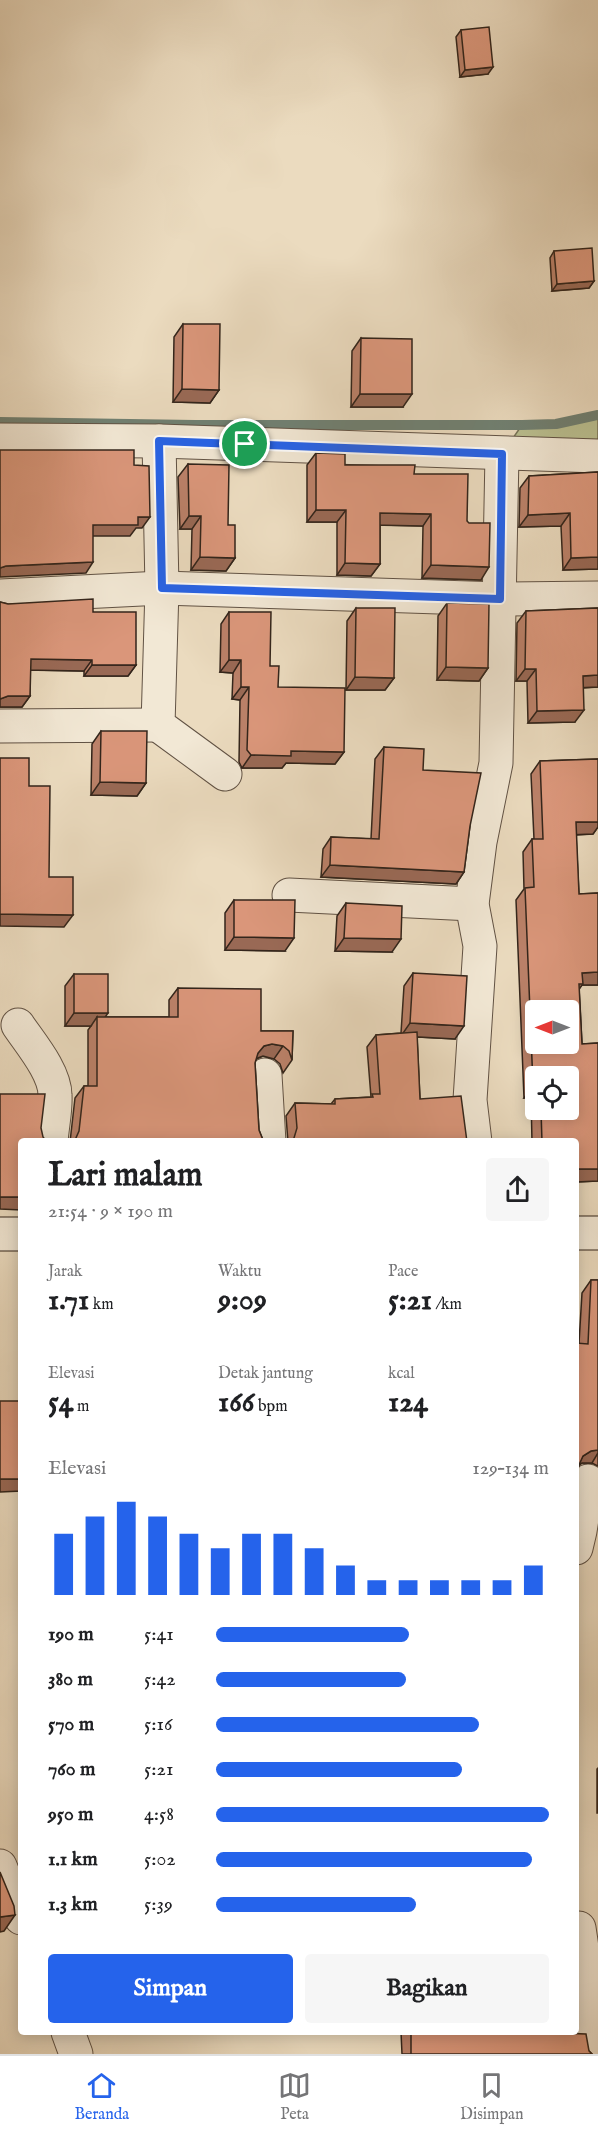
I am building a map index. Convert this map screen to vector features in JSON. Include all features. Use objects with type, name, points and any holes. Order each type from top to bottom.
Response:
[{"type":"street","points":[[0,440],[159,441],[598,456]]},
{"type":"street","points":[[158,724],[162,588],[159,441]]},
{"type":"street","points":[[475,1138],[470,1100],[480,946],[472,904],[480,842],[496,763],[502,454]]},
{"type":"street","points":[[0,596],[162,588],[500,599],[598,598]]},
{"type":"street","points":[[0,726],[158,724],[225,774]]},
{"type":"street","points":[[289,895],[472,904]]},
{"type":"street","points":[[18,1024],[49,1073],[54,1086],[51,1138]]},
{"type":"street","points":[[265,1076],[269,1138]]},
{"type":"street","points":[[579,1233],[598,1233]]},
{"type":"street","points":[[0,1234],[18,1234]]},
{"type":"street","points":[[579,1535],[588,1481]]},
{"type":"street","points":[[0,1866],[18,1911]]},
{"type":"street","points":[[584,1921],[596,2054]]},
{"type":"street","points":[[69,2035],[76,2054]]},
{"type":"green space","points":[[598,415],[598,456],[502,454],[522,425],[556,424]]},
{"type":"building","points":[[489,27],[493,67],[465,70],[461,30]]},
{"type":"building","points":[[592,248],[594,281],[557,284],[554,251]]},
{"type":"building","points":[[183,324],[220,324],[219,390],[182,389]]},
{"type":"building","points":[[361,338],[412,339],[412,394],[360,394]]},
{"type":"building","points":[[0,450],[134,450],[134,465],[149,466],[150,517],[138,517],[138,525],[93,525],[93,562],[0,568]]},
{"type":"building","points":[[316,453],[345,454],[345,465],[415,465],[414,474],[468,474],[467,521],[469,523],[490,523],[489,567],[431,565],[431,514],[380,513],[380,564],[345,563],[346,510],[316,510]]},
{"type":"building","points":[[188,464],[229,465],[228,525],[235,525],[235,558],[200,557],[201,516],[189,516]]},
{"type":"building","points":[[598,472],[598,557],[571,558],[570,513],[528,515],[529,476]]},
{"type":"building","points":[[93,599],[93,612],[136,612],[136,665],[92,665],[92,660],[31,659],[30,696],[8,696],[0,699],[0,602],[8,604]]},
{"type":"building","points":[[447,603],[489,604],[488,668],[446,667]]},
{"type":"building","points":[[356,608],[395,608],[394,678],[355,677]]},
{"type":"building","points":[[598,608],[598,675],[583,676],[584,710],[537,711],[536,669],[525,669],[526,611]]},
{"type":"building","points":[[229,612],[271,612],[270,666],[279,666],[278,687],[345,688],[344,752],[291,751],[291,756],[251,755],[247,750],[249,687],[241,687],[241,660],[229,660]]},
{"type":"building","points":[[101,731],[147,731],[146,783],[100,782]]},
{"type":"building","points":[[384,747],[424,749],[423,770],[481,773],[470,826],[464,872],[330,865],[331,837],[379,839]]},
{"type":"building","points":[[0,758],[29,758],[29,786],[50,786],[49,877],[73,877],[73,915],[0,914]]},
{"type":"building","points":[[598,759],[598,822],[576,822],[579,894],[598,893],[598,972],[582,973],[583,984],[579,984],[582,1044],[598,1043],[598,1169],[579,1169],[579,1138],[542,1138],[541,1120],[579,1120],[579,1066],[532,1066],[532,1054],[579,1054],[579,1000],[530,1000],[525,888],[534,887],[532,839],[543,839],[540,761]]},
{"type":"building","points":[[234,900],[295,900],[294,938],[234,937]]},
{"type":"building","points":[[346,903],[402,906],[401,939],[344,938]]},
{"type":"building","points":[[413,973],[467,976],[464,1026],[410,1023]]},
{"type":"building","points":[[74,974],[108,974],[108,1013],[74,1013]]},
{"type":"building","points":[[178,988],[261,989],[261,1031],[293,1031],[292,1060],[289,1051],[283,1046],[272,1044],[264,1046],[258,1053],[255,1063],[259,1130],[262,1138],[76,1138],[79,1131],[84,1086],[97,1086],[97,1017],[178,1017]]},
{"type":"building","points":[[417,1032],[420,1099],[461,1096],[466,1138],[294,1138],[297,1128],[295,1103],[335,1104],[335,1099],[373,1097],[372,1094],[380,1094],[376,1035]]},
{"type":"building","points":[[0,1094],[45,1094],[41,1128],[44,1138],[18,1138],[18,1197],[0,1197]]},
{"type":"building","points":[[591,1280],[598,1280],[598,1450],[583,1456],[579,1465],[579,1343],[588,1344]]},
{"type":"building","points":[[0,1401],[18,1401],[18,1479],[0,1479]]},
{"type":"building","points":[[0,1872],[14,1906],[15,1915],[0,1917]]},
{"type":"building","points":[[579,2034],[586,2034],[589,2051],[592,2054],[411,2054],[411,2035]]},
{"type":"waterway","points":[[0,422],[195,425],[522,425],[556,424],[598,415]]},
{"type":"route","points":[[159,441],[245,444],[502,454],[500,599],[162,588],[159,441]]}]
